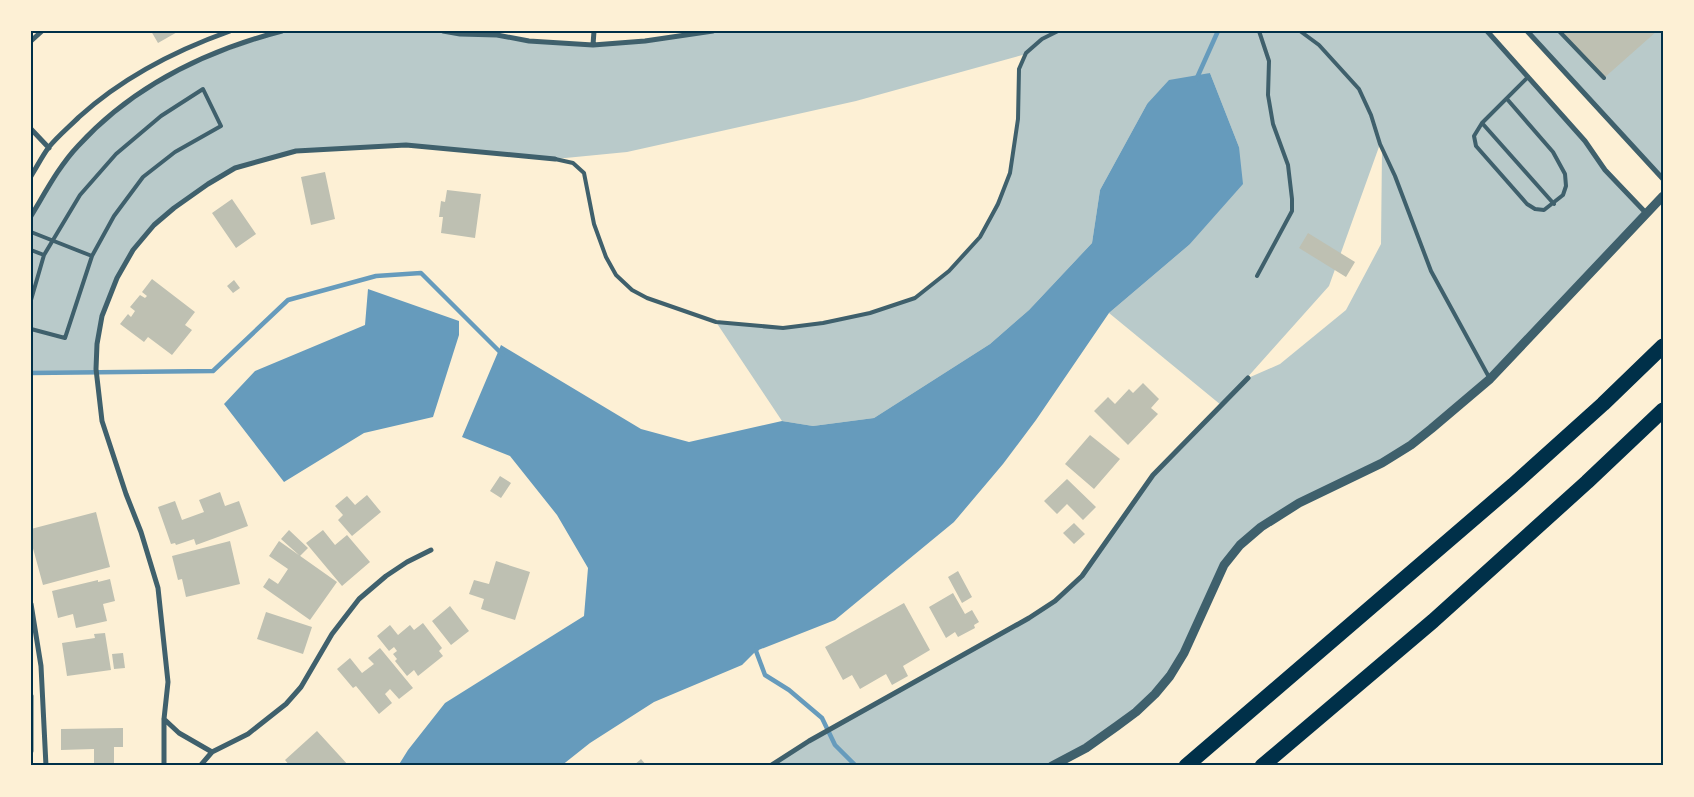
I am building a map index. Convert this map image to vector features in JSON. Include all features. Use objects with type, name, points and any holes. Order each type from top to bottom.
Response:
[{"type":"highway","points":[[1186,766],[1513,485],[1603,404],[1663,346]]},
{"type":"highway","points":[[1262,766],[1433,621],[1587,482],[1663,410]]},
{"type":"street","points":[[31,41],[42,31]]},
{"type":"street","points":[[31,176],[49,148],[61,134],[92,106],[142,70],[174,54],[230,31]]},
{"type":"street","points":[[31,216],[77,147],[101,123],[133,98],[158,82],[227,48],[282,31]]},
{"type":"street","points":[[443,31],[460,34],[497,35],[529,41],[593,45],[645,41],[713,31]]},
{"type":"street","points":[[593,45],[594,31]]},
{"type":"street","points":[[1488,31],[1585,141],[1605,170],[1646,213]]},
{"type":"street","points":[[1527,31],[1663,179]]},
{"type":"street","points":[[31,129],[49,148]]},
{"type":"street","points":[[164,766],[164,719],[168,682],[158,588],[141,532],[126,494],[102,421],[96,369],[97,344],[102,316],[117,278],[133,250],[154,225],[174,208],[235,168],[296,151],[406,146],[555,159]]},
{"type":"street","points":[[1052,766],[1086,748],[1109,732],[1136,712],[1155,694],[1170,676],[1184,653],[1224,565],[1240,545],[1261,526],[1299,503],[1382,463],[1411,445],[1490,379],[1663,196]]},
{"type":"street","points":[[770,766],[809,741],[1029,618],[1054,601],[1082,576],[1153,475],[1248,378]]},
{"type":"street","points":[[200,766],[212,752],[248,734],[286,704],[301,686],[332,634],[358,599],[386,576],[407,562],[431,550]]},
{"type":"street","points":[[31,604],[41,666],[46,766]]},
{"type":"street","points":[[31,696],[31,751]]},
{"type":"street","points":[[164,719],[179,733],[212,752]]},
{"type":"lane","points":[[555,159],[573,163],[584,173],[594,224],[606,257],[616,275],[632,290],[647,298],[716,322],[783,328],[823,323],[870,313],[915,298],[949,271],[980,237],[998,204],[1010,173],[1018,119],[1019,69],[1026,53],[1042,40],[1058,31]]},
{"type":"lane","points":[[1257,276],[1292,211],[1288,165],[1273,124],[1268,95],[1269,61],[1259,31]]},
{"type":"lane","points":[[1300,31],[1319,45],[1359,89],[1431,271],[1490,379]]},
{"type":"lane","points":[[1559,31],[1604,78]]},
{"type":"lane","points":[[1506,99],[1553,152],[1565,174],[1566,186],[1563,195],[1544,210],[1535,209],[1527,204],[1476,146],[1474,136],[1482,123],[1506,99],[1528,77]]},
{"type":"lane","points":[[31,300],[44,256],[51,241],[80,196],[116,154],[161,116],[203,88],[221,126],[175,152],[143,177],[114,216],[92,256],[65,338],[31,329]]},
{"type":"lane","points":[[1482,123],[1554,204]]},
{"type":"lane","points":[[31,232],[92,256]]},
{"type":"lane","points":[[31,250],[44,256]]},
{"type":"shaded area","points":[[282,31],[443,31],[593,45],[711,31],[1487,31],[1646,213],[1490,379],[1407,448],[1261,527],[1224,565],[1184,653],[1136,712],[1052,766],[770,766],[1055,601],[1082,576],[1153,475],[1221,405],[1109,313],[1189,245],[1239,147],[1210,73],[1147,104],[1100,190],[1092,243],[1029,310],[990,344],[874,418],[813,426],[782,421],[716,322],[783,328],[870,313],[915,298],[949,271],[980,237],[1010,173],[1018,119],[1019,69],[1026,54],[856,101],[627,152],[555,159],[406,145],[296,151],[235,168],[174,208],[133,250],[117,278],[102,316],[97,344],[97,372],[31,374],[31,217],[77,147],[133,98],[196,62]],"holes":[[[1380,144],[1382,150],[1381,244],[1346,310],[1280,364],[1248,378],[1237,389],[1329,286]]]},
{"type":"shaded area","points":[[1527,31],[1663,31],[1663,179]]},
{"type":"water","points":[[1210,73],[1239,147],[1243,184],[1189,245],[1109,313],[1036,420],[1003,464],[954,522],[835,620],[756,651],[742,665],[654,702],[590,743],[561,766],[398,766],[408,750],[445,703],[584,616],[588,568],[557,515],[510,456],[462,437],[501,345],[641,429],[689,442],[782,421],[813,426],[874,418],[990,344],[1029,310],[1092,243],[1100,190],[1147,104],[1169,80]]},
{"type":"water","points":[[368,289],[459,321],[459,335],[433,417],[364,433],[284,482],[224,404],[255,371],[365,325]]},
{"type":"building","points":[[151,31],[179,31],[158,43]]},
{"type":"building","points":[[1560,31],[1657,31],[1604,78]]},
{"type":"building","points":[[325,172],[335,219],[311,225],[301,177]]},
{"type":"building","points":[[447,190],[481,194],[475,238],[441,233],[443,217],[439,217],[441,201],[445,202]]},
{"type":"building","points":[[232,199],[256,234],[236,248],[212,213]]},
{"type":"building","points":[[1308,233],[1355,262],[1346,277],[1299,248]]},
{"type":"building","points":[[152,279],[195,312],[185,325],[192,330],[172,355],[148,337],[144,342],[120,324],[128,314],[131,317],[135,311],[130,307],[140,295],[145,298],[147,296],[142,292]]},
{"type":"building","points":[[234,280],[240,288],[233,293],[227,286]]},
{"type":"building","points":[[1143,383],[1159,399],[1151,408],[1158,414],[1128,445],[1094,411],[1108,397],[1115,404],[1129,389],[1133,393]]},
{"type":"building","points":[[1090,435],[1120,459],[1094,489],[1065,464]]},
{"type":"building","points":[[500,476],[511,483],[501,498],[490,491]]},
{"type":"building","points":[[1067,479],[1096,507],[1083,520],[1067,504],[1057,514],[1044,501]]},
{"type":"building","points":[[220,492],[225,506],[239,501],[248,526],[196,545],[194,539],[176,545],[175,543],[171,544],[158,507],[175,501],[182,520],[204,512],[199,500]]},
{"type":"building","points":[[367,495],[381,512],[352,536],[338,520],[343,515],[335,506],[347,496],[355,505]]},
{"type":"building","points":[[96,512],[110,567],[43,585],[31,541],[31,529]]},
{"type":"building","points":[[1074,523],[1085,534],[1074,544],[1063,533]]},
{"type":"building","points":[[289,530],[308,548],[300,556],[281,539]]},
{"type":"building","points":[[323,530],[335,545],[347,535],[370,562],[342,586],[306,543]]},
{"type":"building","points":[[230,541],[240,584],[186,597],[182,579],[178,580],[172,556]]},
{"type":"building","points":[[279,541],[337,582],[310,620],[263,587],[269,578],[278,584],[288,569],[269,556]]},
{"type":"building","points":[[496,561],[530,572],[515,620],[481,609],[484,599],[469,594],[474,580],[489,584]]},
{"type":"building","points":[[958,571],[972,597],[962,603],[948,577]]},
{"type":"building","points":[[110,579],[115,601],[103,604],[107,621],[76,628],[73,614],[58,618],[52,591]]},
{"type":"building","points":[[953,593],[965,614],[972,610],[979,622],[974,625],[975,628],[958,637],[955,632],[946,638],[929,607]]},
{"type":"building","points":[[904,603],[930,650],[903,666],[908,676],[892,685],[886,674],[860,689],[852,675],[843,680],[825,647]]},
{"type":"building","points":[[450,606],[469,631],[451,645],[432,621]]},
{"type":"building","points":[[266,612],[312,627],[303,654],[257,639]]},
{"type":"building","points":[[423,623],[442,648],[439,651],[443,656],[418,676],[414,670],[407,676],[395,661],[397,659],[393,654],[397,651],[394,647],[389,651],[377,636],[390,625],[398,635],[410,625],[414,630]]},
{"type":"building","points":[[105,633],[111,670],[67,676],[62,643],[95,638],[94,634]]},
{"type":"building","points":[[380,648],[413,688],[399,699],[390,689],[385,694],[392,703],[379,714],[356,686],[353,688],[337,669],[350,658],[362,673],[374,664],[368,658]]},
{"type":"building","points":[[123,653],[125,668],[114,669],[112,654]]},
{"type":"building","points":[[123,728],[123,747],[114,747],[114,766],[86,766],[86,763],[94,763],[94,749],[61,750],[61,729]]},
{"type":"building","points":[[317,731],[349,766],[290,766],[285,760]]},
{"type":"building","points":[[641,759],[647,766],[633,766]]},
{"type":"waterway","points":[[1196,80],[1218,31]]},
{"type":"waterway","points":[[31,373],[213,371],[288,300],[376,276],[421,273],[502,354]]},
{"type":"waterway","points":[[758,646],[756,651],[765,675],[789,690],[822,718],[835,745],[856,766]]}]
